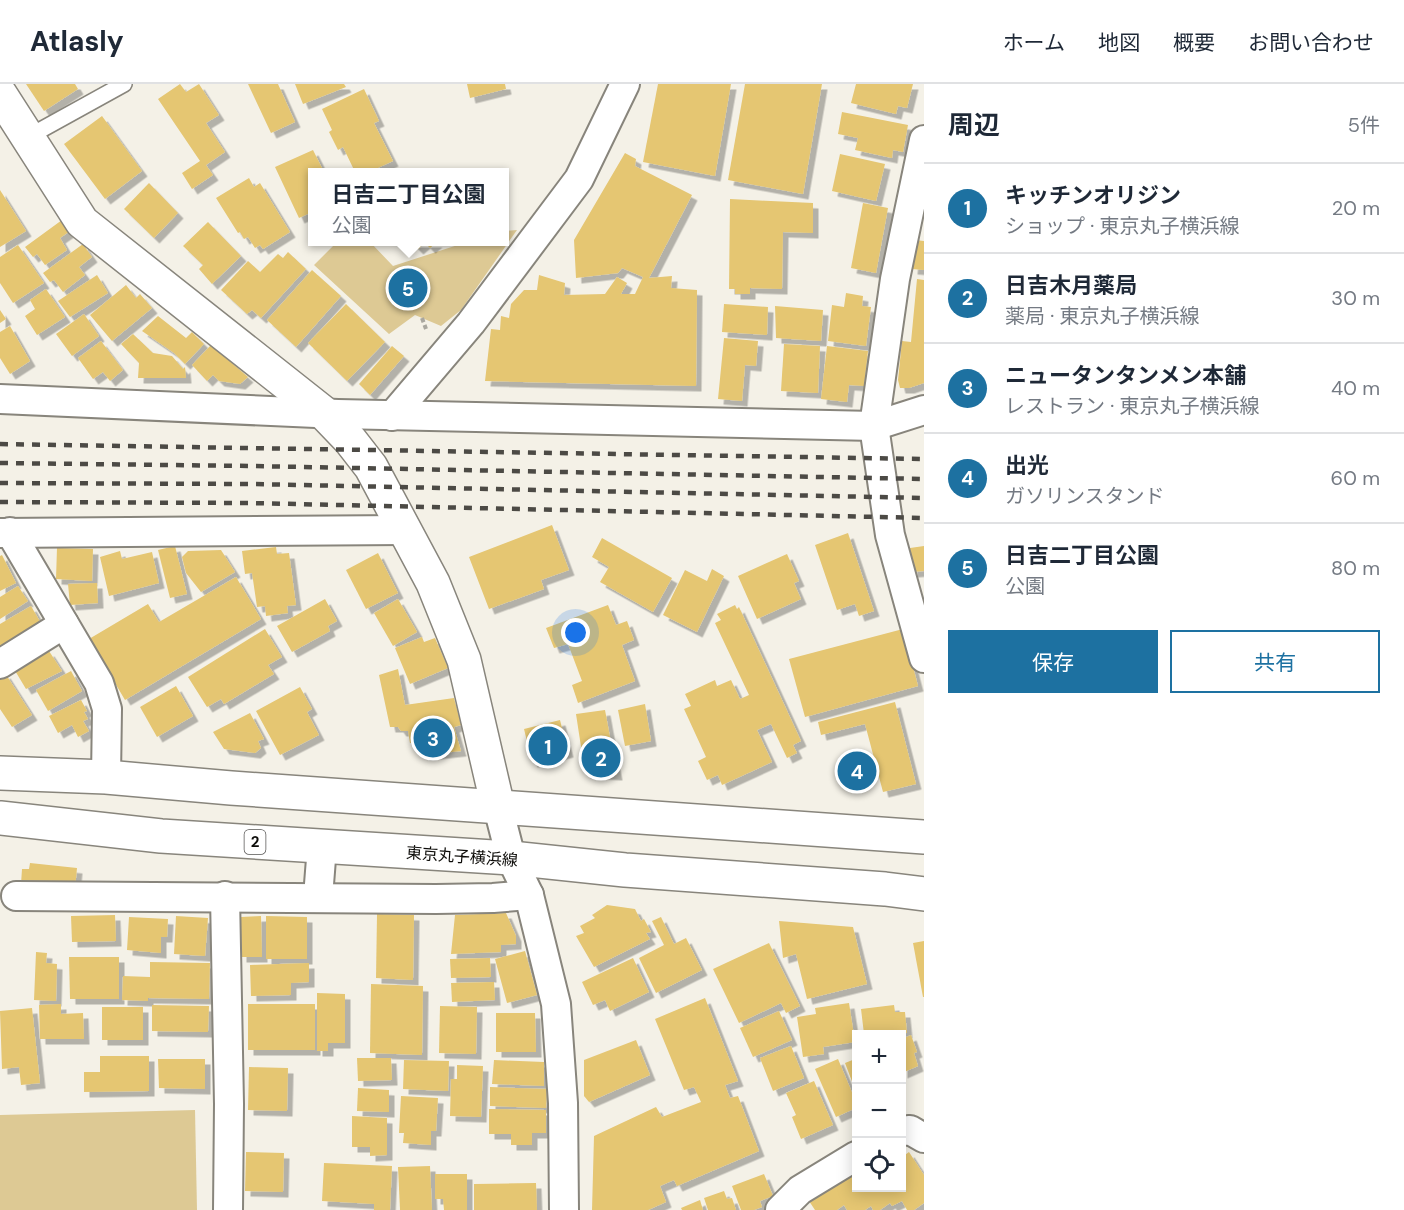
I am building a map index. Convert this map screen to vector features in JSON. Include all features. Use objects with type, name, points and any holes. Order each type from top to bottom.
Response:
[{"type":"main road","points":[[0,94],[82,222],[325,414],[350,440],[371,467],[433,583],[464,660],[498,807]]},
{"type":"main road","points":[[0,773],[106,777],[231,788],[924,837]]},
{"type":"main road","name":"東京丸子横浜線","points":[[0,818],[161,836],[511,858],[626,870],[885,889],[924,894]]},
{"type":"street","points":[[392,416],[471,323],[579,179],[625,84]]},
{"type":"street","points":[[924,140],[895,279],[874,426],[890,535],[924,658]]},
{"type":"street","points":[[0,399],[325,414],[874,426],[924,410]]},
{"type":"street","points":[[5,533],[406,530]]},
{"type":"street","points":[[5,533],[99,683],[107,709],[106,777]]},
{"type":"street","points":[[0,664],[64,624]]},
{"type":"street","points":[[498,807],[511,858],[529,895],[556,1004],[563,1103],[564,1210]]},
{"type":"street","points":[[318,897],[322,846]]},
{"type":"street","points":[[16,896],[436,899],[529,895]]},
{"type":"street","points":[[225,896],[229,1104],[228,1210]]},
{"type":"street","points":[[906,1130],[910,1130],[924,1138]]},
{"type":"street","points":[[780,1210],[800,1190],[852,1158]]},
{"type":"lane","points":[[28,136],[124,84]]},
{"type":"shaded area","points":[[517,230],[509,241],[509,231]]},
{"type":"shaded area","points":[[333,246],[374,246],[393,266],[455,246],[506,246],[461,310],[441,326],[415,315],[389,334],[314,265]]},
{"type":"shaded area","points":[[195,1110],[197,1210],[0,1210],[0,1115]]},
{"type":"building","points":[[26,84],[75,84],[78,89],[44,111]]},
{"type":"building","points":[[180,84],[186,92],[199,84],[219,115],[206,123],[225,152],[206,165],[213,175],[192,189],[182,173],[200,161],[158,99]]},
{"type":"building","points":[[248,84],[278,84],[295,122],[271,133]]},
{"type":"building","points":[[295,84],[344,84],[346,87],[303,104]]},
{"type":"building","points":[[467,84],[505,84],[506,89],[470,98]]},
{"type":"building","points":[[658,84],[731,84],[715,176],[643,162]]},
{"type":"building","points":[[745,84],[822,84],[803,194],[728,180]]},
{"type":"building","points":[[856,84],[913,84],[907,108],[898,106],[896,114],[851,103]]},
{"type":"building","points":[[364,89],[379,121],[374,123],[393,161],[378,168],[353,168],[343,147],[338,150],[329,132],[332,130],[322,109]]},
{"type":"building","points":[[842,112],[908,125],[903,152],[893,150],[892,158],[855,150],[858,138],[838,134]]},
{"type":"building","points":[[102,116],[142,171],[105,199],[64,144]]},
{"type":"building","points":[[313,150],[322,168],[308,168],[308,214],[299,218],[275,167]]},
{"type":"building","points":[[625,153],[636,159],[635,166],[692,195],[649,278],[672,276],[671,288],[697,290],[696,386],[485,381],[491,329],[500,330],[501,316],[509,318],[511,304],[524,290],[537,290],[539,275],[565,283],[564,295],[605,294],[617,277],[627,283],[621,294],[635,294],[643,277],[622,268],[618,273],[576,278],[574,240]]},
{"type":"building","points":[[840,154],[885,164],[876,201],[832,191]]},
{"type":"building","points":[[249,178],[254,187],[260,183],[290,232],[263,249],[260,245],[255,248],[248,237],[244,239],[240,232],[238,233],[216,198]]},
{"type":"building","points":[[149,183],[178,213],[154,238],[124,209]]},
{"type":"building","points":[[0,190],[26,231],[0,247]]},
{"type":"building","points":[[730,199],[813,203],[813,233],[783,232],[782,289],[750,288],[750,294],[735,294],[735,289],[729,289]]},
{"type":"building","points":[[863,203],[888,208],[876,273],[851,268]]},
{"type":"building","points":[[62,220],[70,231],[60,238],[67,250],[45,265],[37,254],[33,257],[25,247]]},
{"type":"building","points":[[208,222],[241,256],[212,284],[199,269],[203,265],[183,246]]},
{"type":"building","points":[[915,240],[924,241],[924,270],[912,269]]},
{"type":"building","points":[[83,244],[92,257],[79,267],[85,275],[63,292],[54,280],[50,282],[43,273]]},
{"type":"building","points":[[18,245],[44,283],[13,303],[0,283],[0,257]]},
{"type":"building","points":[[288,252],[306,269],[261,318],[252,310],[247,314],[221,290],[248,261],[260,272],[278,254],[283,258]]},
{"type":"building","points":[[312,270],[341,296],[296,347],[267,320]]},
{"type":"building","points":[[97,275],[108,293],[70,317],[58,301]]},
{"type":"building","points":[[917,279],[924,280],[924,383],[909,388],[900,388],[898,380],[902,341],[911,342]]},
{"type":"building","points":[[126,285],[136,298],[140,294],[152,308],[112,341],[90,315]]},
{"type":"building","points":[[46,289],[65,317],[37,335],[25,316],[35,309],[30,300]]},
{"type":"building","points":[[846,293],[863,296],[862,306],[871,307],[866,346],[828,341],[832,305],[844,307]]},
{"type":"building","points":[[346,304],[385,342],[347,381],[308,343]]},
{"type":"building","points":[[724,304],[768,307],[767,335],[722,332]]},
{"type":"building","points":[[775,306],[823,310],[821,341],[776,338]]},
{"type":"building","points":[[0,310],[6,319],[0,323]]},
{"type":"building","points":[[84,314],[99,336],[72,356],[56,334]]},
{"type":"building","points":[[158,316],[186,338],[192,332],[204,344],[185,364],[174,353],[142,331]]},
{"type":"building","points":[[10,326],[30,361],[10,374],[0,358],[0,332]]},
{"type":"building","points":[[133,334],[153,353],[172,356],[183,369],[185,367],[186,378],[138,378],[139,363],[121,344]]},
{"type":"building","points":[[724,338],[758,341],[756,366],[745,365],[742,401],[718,399]]},
{"type":"building","points":[[101,341],[123,370],[110,381],[103,372],[93,379],[78,358]]},
{"type":"building","points":[[784,344],[820,346],[818,393],[781,391]]},
{"type":"building","points":[[211,345],[248,377],[240,384],[219,381],[213,375],[207,381],[192,365]]},
{"type":"building","points":[[392,346],[404,356],[370,395],[359,384]]},
{"type":"building","points":[[827,346],[868,351],[864,386],[849,385],[847,402],[821,399]]},
{"type":"building","points":[[552,525],[569,570],[541,580],[544,589],[489,609],[469,557]]},
{"type":"building","points":[[848,533],[874,611],[859,616],[855,604],[837,610],[815,545]]},
{"type":"building","points":[[602,538],[672,578],[653,612],[600,582],[609,567],[592,557]]},
{"type":"building","points":[[175,546],[187,594],[170,598],[158,550]]},
{"type":"building","points":[[924,546],[924,571],[912,572],[910,548]]},
{"type":"building","points":[[276,547],[277,554],[289,553],[296,605],[287,606],[288,613],[266,616],[265,606],[257,607],[252,573],[245,574],[242,551]]},
{"type":"building","points":[[57,548],[93,549],[92,581],[56,579]]},
{"type":"building","points":[[221,550],[235,572],[201,592],[186,573],[182,557],[188,551]]},
{"type":"building","points":[[120,551],[122,559],[152,552],[159,583],[109,596],[100,557]]},
{"type":"building","points":[[378,553],[398,593],[366,609],[346,570]]},
{"type":"building","points":[[787,554],[799,581],[794,583],[801,599],[757,619],[738,576]]},
{"type":"building","points":[[2,555],[16,583],[0,591],[0,556]]},
{"type":"building","points":[[712,569],[724,576],[697,632],[663,615],[685,570],[707,581]]},
{"type":"building","points":[[236,577],[261,619],[125,700],[89,639],[148,604],[159,622]]},
{"type":"building","points":[[97,583],[98,603],[70,605],[68,584]]},
{"type":"building","points":[[18,586],[28,601],[0,619],[0,597]]},
{"type":"building","points":[[325,599],[337,621],[328,626],[330,631],[292,652],[277,626]]},
{"type":"building","points":[[398,599],[417,632],[393,646],[374,613]]},
{"type":"building","points":[[608,605],[616,625],[627,621],[634,640],[622,645],[635,681],[578,703],[572,685],[582,681],[568,644],[554,648],[546,628]]},
{"type":"building","points":[[735,605],[737,609],[739,607],[801,741],[793,745],[797,753],[787,758],[771,724],[757,730],[772,762],[722,785],[718,775],[707,780],[698,761],[706,757],[684,709],[691,706],[685,694],[715,680],[717,686],[731,680],[740,699],[749,695],[715,623],[721,620],[717,614]]},
{"type":"building","points":[[31,606],[42,625],[0,650],[0,624]]},
{"type":"building","points":[[265,629],[282,657],[268,665],[274,674],[224,704],[221,699],[207,707],[188,677]]},
{"type":"building","points":[[903,629],[918,686],[805,717],[789,659]]},
{"type":"building","points":[[422,637],[424,642],[435,638],[448,668],[410,684],[395,648]]},
{"type":"building","points":[[49,651],[62,671],[26,689],[14,669]]},
{"type":"building","points":[[398,669],[405,705],[454,698],[461,725],[454,727],[461,751],[424,755],[420,742],[410,743],[408,731],[390,727],[379,675]]},
{"type":"building","points":[[71,671],[82,691],[48,711],[36,690]]},
{"type":"building","points":[[5,673],[32,715],[12,727],[0,709],[0,676]]},
{"type":"building","points":[[176,686],[193,716],[157,737],[140,707]]},
{"type":"building","points":[[300,687],[312,709],[307,712],[319,735],[280,755],[256,711]]},
{"type":"building","points":[[81,700],[87,711],[84,712],[88,719],[83,721],[89,731],[78,737],[72,725],[58,733],[49,716]]},
{"type":"building","points":[[895,702],[916,784],[883,792],[865,724],[821,735],[818,722]]},
{"type":"building","points":[[645,704],[651,741],[625,746],[618,710]]},
{"type":"building","points":[[605,710],[617,775],[585,773],[576,714]]},
{"type":"building","points":[[250,713],[264,739],[258,741],[261,748],[255,753],[224,749],[213,732]]},
{"type":"building","points":[[560,720],[568,752],[532,762],[524,729]]},
{"type":"building","points":[[30,863],[77,868],[75,889],[21,884],[22,869],[29,869]]},
{"type":"building","points":[[607,905],[635,909],[641,921],[644,919],[651,932],[646,933],[650,939],[594,967],[576,936],[584,933],[580,926],[595,918],[592,915]]},
{"type":"building","points":[[506,913],[516,936],[516,944],[501,945],[501,952],[451,954],[455,915]]},
{"type":"building","points":[[377,914],[414,915],[413,980],[376,978]]},
{"type":"building","points":[[115,915],[116,941],[72,942],[71,916]]},
{"type":"building","points":[[176,916],[208,918],[205,956],[174,954]]},
{"type":"building","points":[[261,916],[262,957],[241,957],[241,917]]},
{"type":"building","points":[[266,916],[307,917],[307,959],[266,959]]},
{"type":"building","points":[[129,917],[168,919],[167,937],[161,937],[161,953],[127,950]]},
{"type":"building","points":[[661,917],[674,944],[686,938],[702,970],[656,993],[639,958],[664,945],[652,921]]},
{"type":"building","points":[[779,921],[853,927],[867,984],[807,999],[796,954],[783,958]]},
{"type":"building","points":[[924,941],[924,997],[923,997],[913,943]]},
{"type":"building","points":[[769,943],[800,1006],[786,1013],[781,1003],[739,1023],[713,969]]},
{"type":"building","points":[[525,951],[537,995],[507,1003],[495,959]]},
{"type":"building","points":[[36,952],[47,953],[46,963],[57,964],[56,1001],[34,1000]]},
{"type":"building","points":[[69,957],[119,957],[119,999],[70,999]]},
{"type":"building","points":[[490,958],[491,977],[451,978],[450,959]]},
{"type":"building","points":[[633,958],[649,992],[610,1011],[605,1000],[593,1005],[582,982]]},
{"type":"building","points":[[150,962],[210,963],[209,999],[122,1000],[123,976],[150,977]]},
{"type":"building","points":[[309,963],[309,982],[291,983],[291,995],[251,996],[250,965]]},
{"type":"building","points":[[494,982],[495,1000],[452,1002],[451,983]]},
{"type":"building","points":[[371,984],[423,986],[422,1055],[370,1053]]},
{"type":"building","points":[[317,993],[345,994],[345,1043],[328,1043],[328,1051],[317,1051]]},
{"type":"building","points":[[705,998],[738,1081],[725,1085],[730,1098],[738,1096],[759,1151],[677,1186],[674,1180],[660,1186],[666,1202],[648,1210],[592,1210],[594,1136],[656,1107],[662,1117],[701,1102],[694,1087],[684,1090],[655,1019]]},
{"type":"building","points":[[849,1003],[853,1030],[852,1042],[823,1047],[824,1054],[803,1057],[797,1017],[816,1014],[815,1008]]},
{"type":"building","points":[[61,1004],[61,1014],[83,1013],[84,1039],[40,1039],[39,1005]]},
{"type":"building","points":[[248,1004],[315,1004],[315,1050],[248,1050]]},
{"type":"building","points":[[152,1005],[209,1006],[208,1032],[152,1031]]},
{"type":"building","points":[[894,1005],[895,1012],[905,1012],[907,1033],[906,1030],[864,1030],[861,1009]]},
{"type":"building","points":[[440,1006],[477,1007],[476,1054],[439,1053]]},
{"type":"building","points":[[102,1007],[143,1007],[143,1040],[102,1040]]},
{"type":"building","points":[[32,1008],[40,1083],[21,1085],[19,1067],[2,1069],[0,1011]]},
{"type":"building","points":[[779,1011],[792,1040],[753,1057],[740,1028]]},
{"type":"building","points":[[496,1013],[535,1013],[536,1052],[496,1052]]},
{"type":"building","points":[[911,1035],[917,1052],[914,1053],[918,1066],[906,1071],[906,1037]]},
{"type":"building","points":[[636,1040],[650,1075],[589,1102],[584,1096],[584,1060]]},
{"type":"building","points":[[791,1046],[804,1078],[773,1091],[760,1058]]},
{"type":"building","points":[[100,1056],[149,1056],[149,1091],[84,1092],[84,1072],[100,1072]]},
{"type":"building","points":[[357,1058],[391,1058],[392,1080],[358,1081]]},
{"type":"building","points":[[158,1059],[205,1059],[205,1089],[159,1088]]},
{"type":"building","points":[[838,1059],[852,1092],[852,1110],[836,1117],[815,1069]]},
{"type":"building","points":[[404,1060],[449,1061],[448,1091],[403,1089]]},
{"type":"building","points":[[494,1060],[544,1062],[544,1086],[492,1084]]},
{"type":"building","points":[[852,1060],[852,1081],[845,1063]]},
{"type":"building","points":[[457,1065],[483,1066],[481,1117],[450,1116],[451,1079],[457,1079]]},
{"type":"building","points":[[249,1067],[288,1068],[287,1111],[248,1110]]},
{"type":"building","points":[[814,1081],[833,1125],[801,1139],[792,1117],[796,1115],[786,1093]]},
{"type":"building","points":[[490,1087],[547,1089],[546,1108],[490,1106]]},
{"type":"building","points":[[358,1088],[389,1090],[389,1112],[357,1111]]},
{"type":"building","points":[[401,1096],[438,1098],[436,1131],[431,1131],[431,1145],[403,1143],[404,1133],[399,1133]]},
{"type":"building","points":[[489,1109],[546,1110],[546,1133],[532,1133],[532,1145],[511,1145],[511,1134],[489,1134]]},
{"type":"building","points":[[352,1116],[387,1118],[387,1155],[370,1156],[370,1147],[352,1147]]},
{"type":"building","points":[[246,1152],[284,1153],[283,1192],[245,1191]]},
{"type":"building","points":[[909,1152],[924,1175],[924,1203],[914,1210],[907,1210],[902,1201],[892,1206],[890,1203],[880,1210],[873,1210],[871,1206],[865,1210],[847,1210],[844,1205],[837,1210],[815,1210],[809,1201],[852,1174],[852,1192],[906,1192],[906,1154]]},
{"type":"building","points":[[324,1163],[392,1166],[390,1210],[374,1210],[374,1204],[322,1201]]},
{"type":"building","points":[[430,1166],[432,1210],[400,1210],[398,1167]]},
{"type":"building","points":[[435,1174],[467,1174],[467,1210],[444,1210],[443,1199],[435,1199]]},
{"type":"building","points":[[764,1174],[773,1196],[760,1201],[762,1207],[754,1210],[741,1210],[732,1186]]},
{"type":"building","points":[[536,1183],[537,1210],[474,1210],[474,1184]]},
{"type":"building","points":[[724,1191],[727,1199],[732,1198],[736,1210],[708,1210],[704,1198]]},
{"type":"building","points":[[700,1200],[703,1210],[682,1210],[681,1208]]},
{"type":"railway","points":[[0,444],[924,459]]},
{"type":"railway","points":[[0,463],[924,479]]},
{"type":"railway","points":[[0,483],[251,484],[924,498]]},
{"type":"railway","points":[[0,502],[249,503],[924,518]]},
{"type":"place","name":"日吉二丁目公園","points":[[408,288]]},
{"type":"place","name":"ニュータンタンメン本舗","points":[[433,738]]},
{"type":"place","name":"キッチンオリジン","points":[[548,746]]},
{"type":"place","name":"日吉木月薬局","points":[[601,758]]},
{"type":"place","name":"出光","points":[[857,771]]}]
